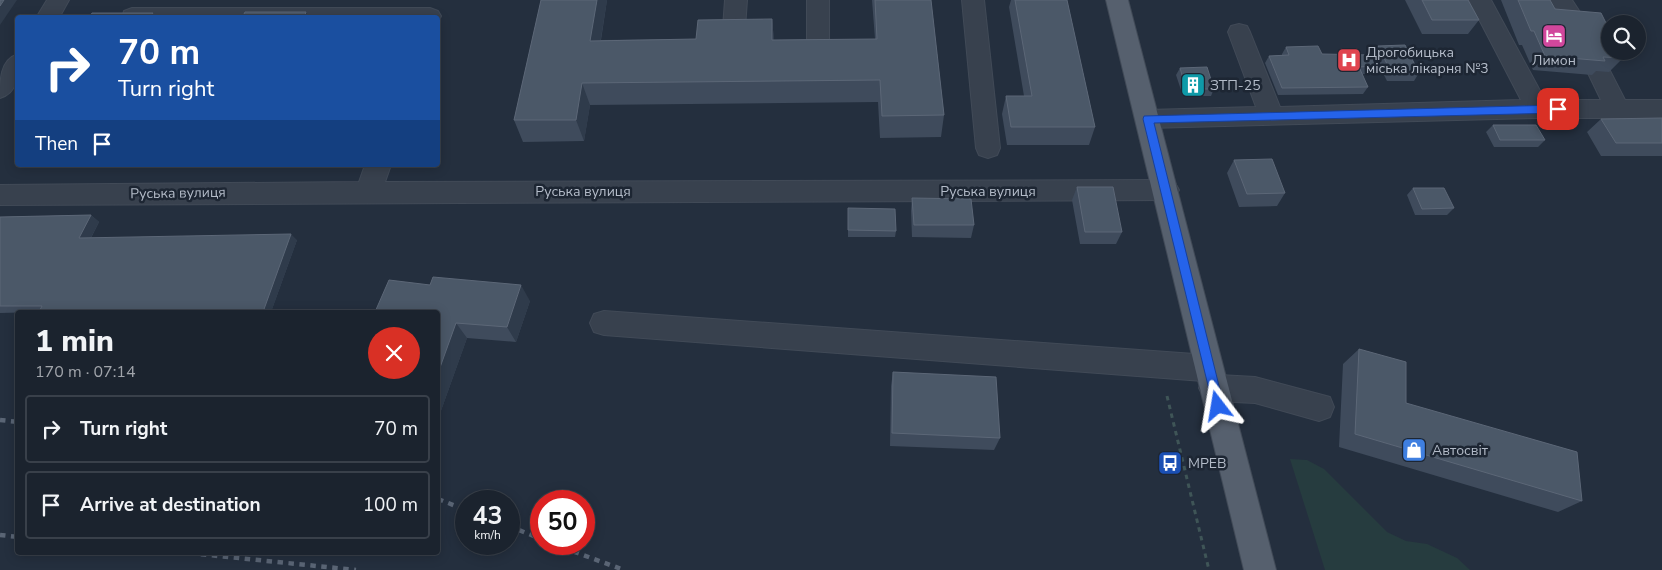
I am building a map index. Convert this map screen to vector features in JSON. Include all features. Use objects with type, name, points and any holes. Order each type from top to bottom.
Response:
[{"type":"main road","points":[[1117,0],[1260,570]]},
{"type":"street","points":[[49,15],[58,0]]},
{"type":"street","points":[[734,28],[736,0]]},
{"type":"street","points":[[818,0],[818,46]]},
{"type":"street","points":[[973,0],[988,148]]},
{"type":"street","points":[[1480,0],[1538,109]]},
{"type":"street","points":[[1560,0],[1578,26]]},
{"type":"street","points":[[192,15],[432,11]]},
{"type":"street","points":[[1239,32],[1272,116]]},
{"type":"street","points":[[0,89],[15,66]]},
{"type":"street","points":[[1599,71],[1617,108]]},
{"type":"street","points":[[1148,119],[1538,109],[1662,109]]},
{"type":"street","points":[[368,192],[377,167]]},
{"type":"street","name":"Руська вулиця","points":[[0,195],[1166,190]]},
{"type":"street","points":[[604,323],[1167,365],[1319,407]]},
{"type":"path","points":[[1167,365],[1167,396],[1209,570]]},
{"type":"green space","points":[[1290,459],[1307,460],[1324,469],[1387,532],[1406,541],[1427,544],[1457,558],[1470,570],[1325,570]]},
{"type":"building","points":[[541,0],[597,0],[590,41],[696,39],[698,20],[772,19],[772,40],[877,39],[875,0],[931,0],[944,115],[882,116],[880,80],[582,83],[576,120],[514,120]]},
{"type":"building","points":[[1015,0],[1067,0],[1095,127],[1011,127],[1006,96],[1032,96]]},
{"type":"building","points":[[1422,0],[1468,0],[1479,20],[1432,20]]},
{"type":"building","points":[[1518,0],[1550,0],[1555,9],[1601,13],[1601,60],[1605,61],[1545,56],[1534,31],[1531,31]]},
{"type":"building","points":[[245,12],[306,12],[305,15],[244,15]]},
{"type":"building","points":[[92,13],[153,13],[152,15],[91,15]]},
{"type":"building","points":[[1405,45],[1419,73],[1392,74],[1378,46]]},
{"type":"building","points":[[1318,46],[1322,54],[1371,55],[1376,66],[1359,67],[1368,87],[1282,88],[1269,56],[1289,55],[1286,47]]},
{"type":"building","points":[[1207,67],[1214,89],[1186,89],[1180,68]]},
{"type":"building","points":[[1662,118],[1662,143],[1616,143],[1601,119]]},
{"type":"building","points":[[1493,125],[1536,125],[1545,140],[1500,140]]},
{"type":"building","points":[[1272,159],[1285,193],[1247,194],[1234,160]]},
{"type":"building","points":[[1077,187],[1113,187],[1122,232],[1085,232]]},
{"type":"building","points":[[1413,188],[1444,188],[1454,208],[1422,209]]},
{"type":"building","points":[[912,198],[971,199],[974,225],[914,225]]},
{"type":"building","points":[[848,208],[895,209],[896,231],[848,230]]},
{"type":"building","points":[[91,215],[79,238],[291,234],[264,310],[40,310],[42,306],[0,306],[0,217]]},
{"type":"building","points":[[433,277],[521,285],[507,327],[456,323],[440,367],[440,310],[376,310],[389,280],[430,285]]},
{"type":"building","points":[[1359,349],[1406,362],[1406,403],[1577,452],[1582,501],[1355,434]]},
{"type":"building","points":[[893,372],[996,377],[1000,438],[892,433]]},
{"type":"railway","points":[[0,420],[15,422]]},
{"type":"railway","points":[[440,500],[455,506]]},
{"type":"railway","points":[[520,530],[530,535]]},
{"type":"railway","points":[[0,535],[15,537]]},
{"type":"railway","points":[[208,555],[356,570]]},
{"type":"railway","points":[[583,555],[624,570]]},
{"type":"place","name":"Лимон","points":[[1554,36]]},
{"type":"place","name":"Дрогобицька міська лікарня №3","points":[[1349,60]]},
{"type":"place","name":"ЗТП-25","points":[[1193,85]]},
{"type":"place","name":"Автосвіт","points":[[1414,450]]},
{"type":"place","name":"МРЕВ","points":[[1170,463]]},
{"type":"route","points":[[1218,406],[1148,119],[1558,109]]}]
